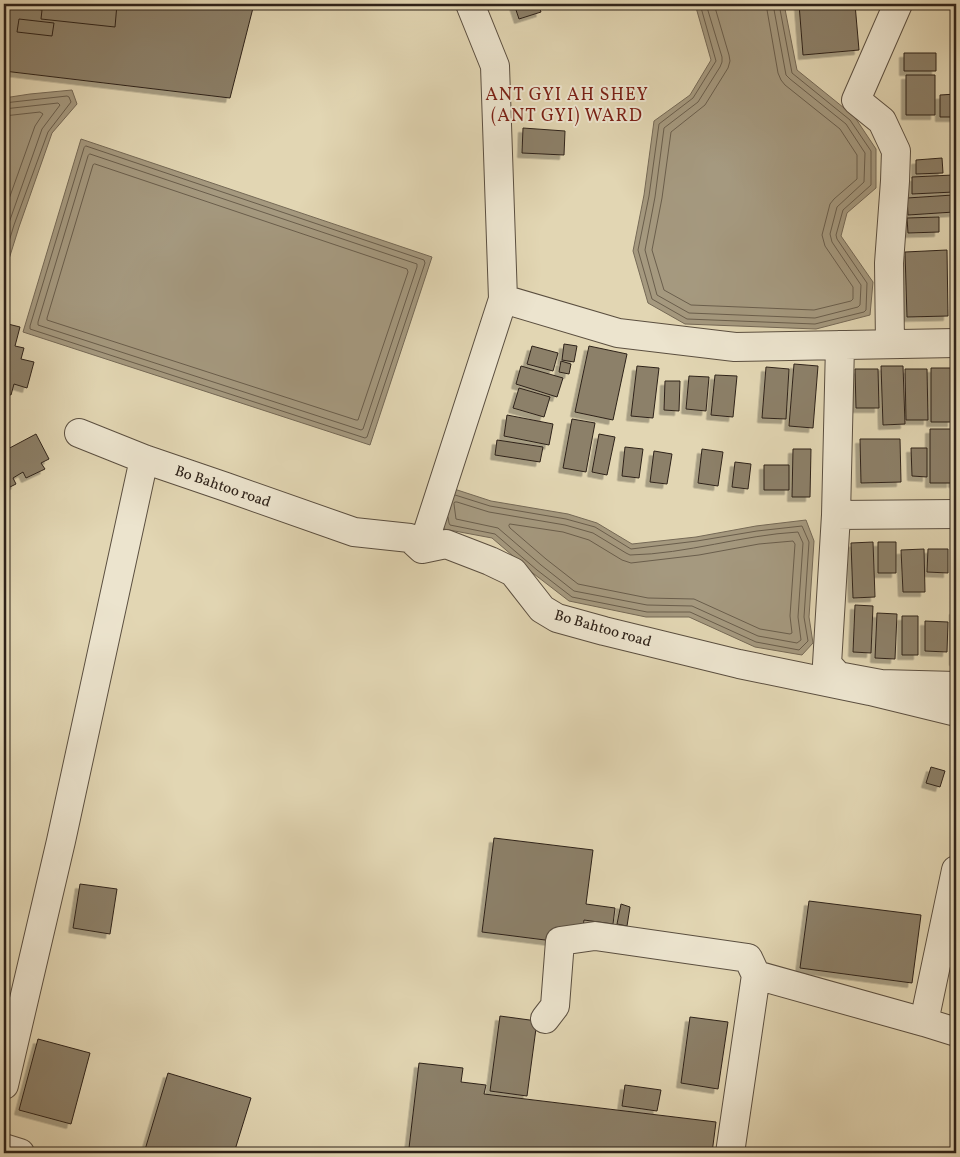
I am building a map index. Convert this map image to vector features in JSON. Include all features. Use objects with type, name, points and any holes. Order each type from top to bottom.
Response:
[{"type":"street","points":[[422,548],[503,299],[495,66],[470,4]]},
{"type":"street","points":[[890,344],[889,263],[896,151],[882,121],[856,100],[898,4]]},
{"type":"street","points":[[503,299],[618,333],[735,347],[956,343]]},
{"type":"street","points":[[840,345],[836,515],[828,664],[838,676],[881,684],[956,686]]},
{"type":"street","name":"Bo Bahtoo road","points":[[79,433],[144,459],[354,532],[410,538],[422,548],[446,544],[490,561],[513,572],[542,609],[557,618],[729,661],[870,691],[956,712]]},
{"type":"street","points":[[4,1085],[61,841],[144,459]]},
{"type":"street","points":[[836,515],[956,514]]},
{"type":"street","points":[[924,1022],[956,870]]},
{"type":"street","points":[[545,1019],[555,1006],[560,941],[595,936],[748,958],[756,975],[730,1153]]},
{"type":"street","points":[[756,975],[956,1032]]},
{"type":"street","points":[[4,1148],[20,1153]]},
{"type":"water","points":[[695,4],[784,4],[797,70],[854,116],[876,149],[876,188],[847,213],[841,236],[873,282],[870,315],[816,329],[685,324],[648,303],[633,251],[644,195],[654,121],[690,95],[711,60]]},
{"type":"water","points":[[72,90],[77,104],[52,133],[4,275],[4,98]]},
{"type":"water","points":[[81,139],[432,257],[370,445],[23,332]]},
{"type":"water","points":[[442,485],[491,501],[568,514],[597,523],[632,544],[696,537],[756,526],[806,520],[814,541],[809,617],[813,643],[802,655],[755,647],[689,617],[646,617],[569,601],[492,538],[444,529]]},
{"type":"building","points":[[4,4],[254,4],[230,98],[4,71]]},
{"type":"building","points":[[36,4],[117,4],[115,27],[41,19],[42,10],[36,9]]},
{"type":"building","points":[[514,4],[538,4],[541,12],[519,19]]},
{"type":"building","points":[[799,4],[855,4],[859,50],[803,55]]},
{"type":"building","points":[[19,19],[54,23],[52,36],[17,32]]},
{"type":"building","points":[[904,53],[936,53],[936,71],[904,71]]},
{"type":"building","points":[[906,75],[935,75],[935,115],[906,115]]},
{"type":"building","points":[[956,94],[956,117],[940,117],[940,95]]},
{"type":"building","points":[[523,128],[565,131],[564,155],[522,153]]},
{"type":"building","points":[[942,158],[943,173],[916,174],[916,160]]},
{"type":"building","points":[[953,175],[954,192],[912,194],[912,177]]},
{"type":"building","points":[[953,195],[954,212],[908,215],[907,198]]},
{"type":"building","points":[[939,217],[939,232],[908,233],[907,218]]},
{"type":"building","points":[[947,250],[948,316],[907,317],[905,252]]},
{"type":"building","points":[[4,323],[20,327],[15,346],[24,348],[21,359],[34,362],[27,388],[14,384],[11,395],[4,393]]},
{"type":"building","points":[[564,344],[577,346],[574,362],[562,360]]},
{"type":"building","points":[[532,346],[558,353],[553,371],[527,364]]},
{"type":"building","points":[[589,346],[627,354],[613,420],[575,412]]},
{"type":"building","points":[[561,361],[571,364],[569,374],[559,372]]},
{"type":"building","points":[[794,364],[818,366],[813,428],[789,426]]},
{"type":"building","points":[[521,366],[563,378],[557,397],[516,384]]},
{"type":"building","points":[[637,366],[659,368],[653,418],[631,416]]},
{"type":"building","points":[[881,366],[903,366],[905,424],[883,425]]},
{"type":"building","points":[[766,367],[789,369],[786,419],[762,418]]},
{"type":"building","points":[[931,368],[951,368],[952,422],[931,422]]},
{"type":"building","points":[[955,368],[956,416],[954,416]]},
{"type":"building","points":[[855,369],[878,369],[879,408],[856,408]]},
{"type":"building","points":[[905,369],[927,369],[928,420],[906,420]]},
{"type":"building","points":[[715,375],[737,376],[733,417],[711,415]]},
{"type":"building","points":[[689,376],[709,377],[706,411],[686,409]]},
{"type":"building","points":[[665,381],[680,381],[679,411],[664,410]]},
{"type":"building","points":[[519,388],[550,397],[544,417],[513,408]]},
{"type":"building","points":[[507,415],[553,424],[549,445],[504,436]]},
{"type":"building","points":[[572,419],[595,423],[586,472],[563,468]]},
{"type":"building","points":[[930,429],[951,429],[951,483],[930,483]]},
{"type":"building","points":[[36,434],[49,459],[41,463],[45,469],[26,478],[23,472],[13,478],[16,484],[4,490],[4,451]]},
{"type":"building","points":[[599,434],[615,437],[607,475],[592,472]]},
{"type":"building","points":[[860,439],[900,439],[901,482],[861,483]]},
{"type":"building","points":[[497,440],[543,447],[540,462],[495,455]]},
{"type":"building","points":[[625,447],[643,449],[639,478],[622,476]]},
{"type":"building","points":[[911,448],[927,448],[927,477],[912,476]]},
{"type":"building","points":[[702,449],[723,452],[718,486],[698,483]]},
{"type":"building","points":[[793,449],[811,449],[810,497],[792,497]]},
{"type":"building","points":[[654,451],[672,454],[667,484],[650,482]]},
{"type":"building","points":[[953,460],[956,460],[956,483],[953,483]]},
{"type":"building","points":[[735,462],[751,464],[748,489],[732,487]]},
{"type":"building","points":[[764,465],[789,465],[789,490],[764,490]]},
{"type":"building","points":[[873,542],[875,597],[853,598],[851,543]]},
{"type":"building","points":[[878,542],[896,542],[896,573],[878,573]]},
{"type":"building","points":[[924,549],[925,592],[903,592],[901,550]]},
{"type":"building","points":[[928,549],[948,549],[948,573],[927,572]]},
{"type":"building","points":[[855,605],[873,606],[871,653],[853,652]]},
{"type":"building","points":[[954,610],[956,610],[956,661],[954,661]]},
{"type":"building","points":[[877,613],[897,614],[895,659],[875,658]]},
{"type":"building","points":[[902,616],[918,616],[918,655],[902,655]]},
{"type":"building","points":[[925,621],[948,622],[947,652],[925,651]]},
{"type":"building","points":[[931,767],[945,771],[940,787],[926,783]]},
{"type":"building","points":[[494,838],[593,850],[586,904],[615,908],[613,924],[584,920],[582,933],[553,941],[482,932]]},
{"type":"building","points":[[80,884],[117,889],[110,934],[73,928]]},
{"type":"building","points":[[809,901],[921,915],[912,983],[800,968]]},
{"type":"building","points":[[621,904],[630,907],[627,926],[617,924]]},
{"type":"building","points":[[500,1016],[537,1021],[527,1096],[490,1091]]},
{"type":"building","points":[[690,1017],[728,1022],[718,1089],[681,1083]]},
{"type":"building","points":[[38,1039],[90,1053],[71,1124],[19,1110]]},
{"type":"building","points":[[419,1063],[463,1068],[461,1082],[486,1085],[484,1094],[716,1122],[712,1153],[452,1153],[409,1148]]},
{"type":"building","points":[[168,1073],[251,1098],[234,1153],[144,1153]]},
{"type":"building","points":[[625,1085],[661,1090],[657,1111],[622,1106]]},
{"type":"district","name":"ANT GYI AH SHEY (ANT GYI) WARD","points":[[567,104]]}]
